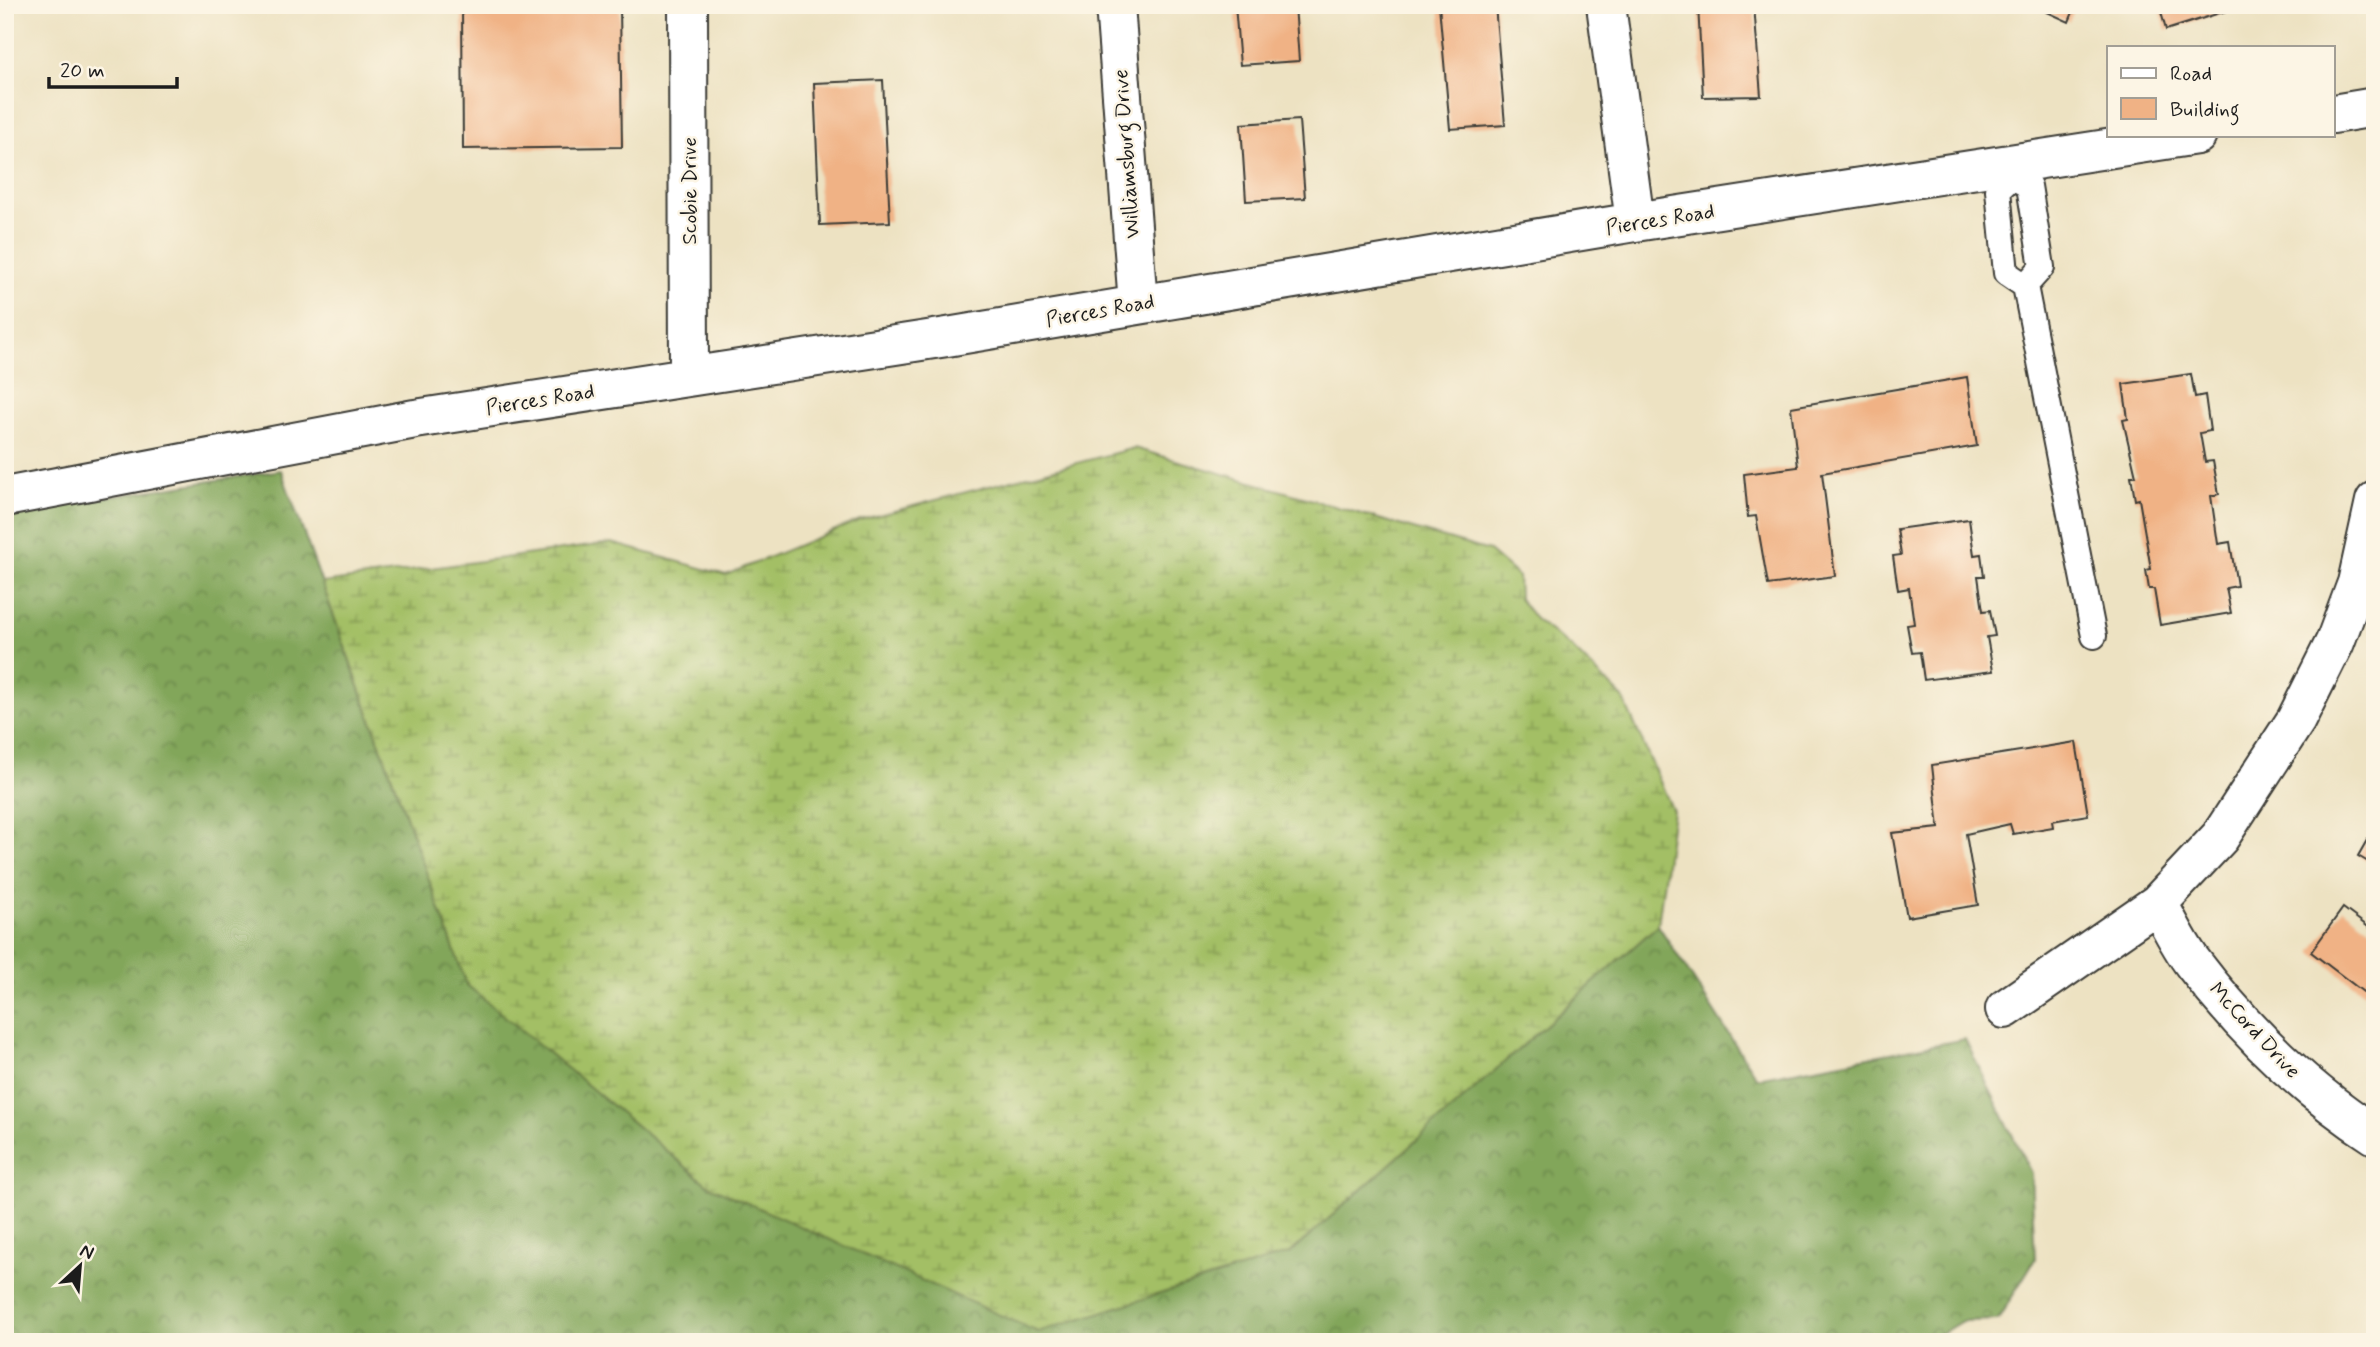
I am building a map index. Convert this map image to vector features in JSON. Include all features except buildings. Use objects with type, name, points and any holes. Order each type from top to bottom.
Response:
[{"type":"street","name":"Scobie Drive","points":[[688,5],[689,376]]},
{"type":"street","name":"Williamsburg Drive","points":[[1115,5],[1138,304]]},
{"type":"street","points":[[1606,5],[1635,222]]},
{"type":"street","points":[[2334,114],[2375,107]]},
{"type":"street","name":"Pierces Road","points":[[5,497],[415,419],[1635,222],[2012,170],[2192,136]]},
{"type":"street","points":[[2005,1009],[2158,903],[2220,837],[2296,720],[2335,642],[2357,583],[2375,501]]},
{"type":"street","name":"McCord Drive","points":[[2158,903],[2192,962],[2281,1063],[2337,1110],[2375,1135]]},
{"type":"lane","points":[[2025,286],[2042,267],[2029,186],[2012,170],[1998,190],[2006,273],[2025,286],[2094,636]]},
{"type":"green space","points":[[1134,448],[1489,551],[1518,576],[1519,599],[1536,620],[1571,647],[1623,698],[1673,811],[1658,925],[1290,1253],[1038,1332],[709,1186],[467,985],[322,583],[612,543],[726,575],[860,520]]},
{"type":"green space","points":[[281,470],[467,985],[709,1186],[1290,1253],[1658,925],[1757,1078],[1965,1039],[2031,1173],[2035,1259],[1998,1320],[1962,1321],[1927,1342],[5,1342],[5,513]]}]
